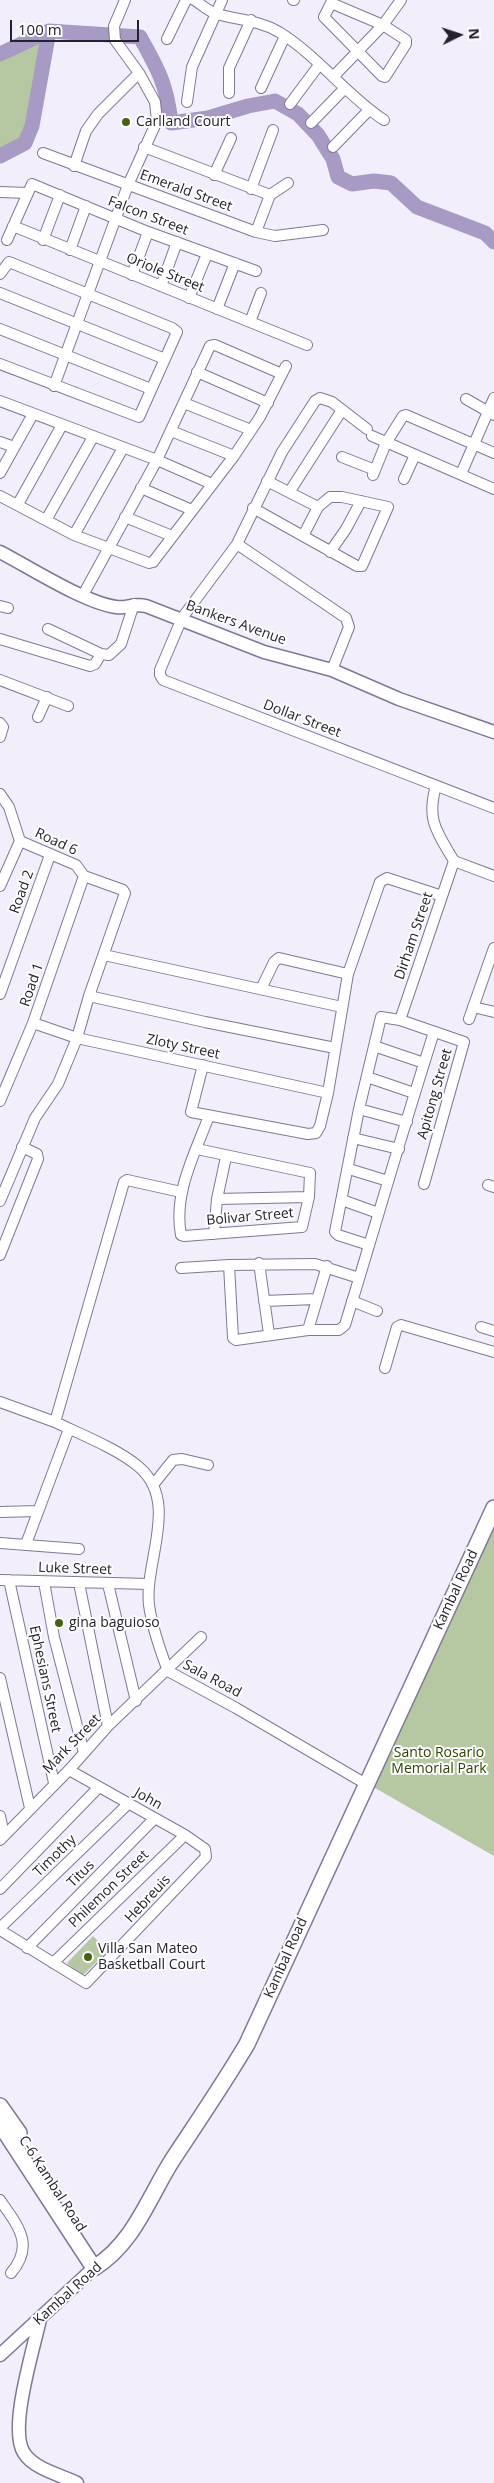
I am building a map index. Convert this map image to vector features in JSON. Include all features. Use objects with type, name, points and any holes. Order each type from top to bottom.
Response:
[{"type":"main road","name":"Kambal Road","points":[[98,2266],[131,2234],[172,2160],[217,2095],[247,2044],[494,1508]]},
{"type":"main road","name":"C-6 Kambal Road","points":[[0,2106],[98,2266]]},
{"type":"main road","name":"C-6 Kambal Road","points":[[0,2124],[98,2266]]},
{"type":"street","points":[[54,386],[87,292],[100,263],[128,185],[156,121],[155,102],[139,73],[115,40],[114,26],[125,0]]},
{"type":"street","points":[[167,39],[186,0]]},
{"type":"street","points":[[194,0],[215,14],[250,20],[285,36],[333,77],[344,89],[384,120]]},
{"type":"street","points":[[187,102],[192,67],[222,0]]},
{"type":"street","points":[[333,77],[383,25],[400,0]]},
{"type":"street","points":[[331,3],[383,25],[407,42],[386,76],[382,76],[357,52],[324,17],[331,3]]},
{"type":"street","points":[[229,93],[229,68],[250,20]]},
{"type":"street","points":[[261,88],[285,36]]},
{"type":"street","points":[[290,104],[319,65]]},
{"type":"street","points":[[74,166],[86,131],[98,114],[139,73]]},
{"type":"street","points":[[311,123],[344,89]]},
{"type":"street","points":[[333,147],[369,110]]},
{"type":"street","points":[[251,189],[273,130]]},
{"type":"street","points":[[214,175],[231,138]]},
{"type":"street","points":[[144,147],[270,195]]},
{"type":"street","name":"Emerald Street","points":[[43,153],[256,232],[275,236],[323,230]]},
{"type":"street","points":[[256,232],[270,195],[288,183]]},
{"type":"street","points":[[7,240],[30,189]]},
{"type":"street","name":"Falcon Street","points":[[0,192],[30,189],[60,195],[148,232],[256,271]]},
{"type":"street","points":[[43,240],[60,195]]},
{"type":"street","points":[[70,250],[86,206]]},
{"type":"street","name":"Oriole Street","points":[[13,226],[43,240],[307,345]]},
{"type":"street","points":[[132,275],[148,232]]},
{"type":"street","points":[[161,286],[177,242]]},
{"type":"street","points":[[189,298],[207,254]]},
{"type":"street","points":[[0,274],[4,265],[9,262],[87,292],[177,332],[139,417],[0,364]]},
{"type":"street","points":[[217,309],[235,263]]},
{"type":"street","points":[[0,293],[77,322],[165,359]]},
{"type":"street","points":[[250,322],[261,293]]},
{"type":"street","points":[[0,328],[151,389]]},
{"type":"street","points":[[0,496],[74,535],[109,548],[150,563],[234,456],[268,403],[284,370],[213,345],[210,346],[156,460],[109,548],[83,595]]},
{"type":"street","points":[[197,372],[268,403]]},
{"type":"street","points":[[461,474],[473,444],[491,413],[494,398]]},
{"type":"street","name":"Dollar Street","points":[[494,489],[386,443],[325,399],[315,401],[267,481],[237,544],[182,618],[160,670],[160,675],[164,680],[494,808]]},
{"type":"street","points":[[466,399],[491,413]]},
{"type":"street","points":[[0,401],[156,460],[212,484]]},
{"type":"street","points":[[184,403],[251,430]]},
{"type":"street","points":[[290,491],[342,410]]},
{"type":"street","points":[[0,473],[33,414]]},
{"type":"street","points":[[342,457],[374,472],[386,443],[403,416],[406,415],[494,453]]},
{"type":"street","points":[[18,504],[62,425]]},
{"type":"street","points":[[171,430],[234,456]]},
{"type":"street","points":[[46,520],[93,436]]},
{"type":"street","points":[[0,442],[14,447]]},
{"type":"street","points":[[74,535],[123,448]]},
{"type":"street","points":[[404,479],[415,455]]},
{"type":"street","points":[[267,481],[290,491],[318,507]]},
{"type":"street","points":[[141,488],[192,510]]},
{"type":"street","points":[[253,508],[330,552],[358,566],[365,563],[388,509],[386,505],[342,497],[330,497],[318,507],[303,536]]},
{"type":"street","points":[[330,552],[346,529],[361,501]]},
{"type":"street","points":[[125,517],[172,536]]},
{"type":"street","points":[[237,544],[346,618],[348,627],[332,670]]},
{"type":"street","name":"Bankers Avenue","points":[[0,552],[83,595],[115,607],[123,608],[134,604],[182,618],[264,652],[332,670],[399,699],[494,732]]},
{"type":"street","points":[[48,629],[101,654],[110,655],[121,644],[134,604]]},
{"type":"street","points":[[0,639],[90,666],[95,664],[101,654]]},
{"type":"street","points":[[0,680],[68,706]]},
{"type":"street","points":[[38,717],[47,697]]},
{"type":"street","points":[[0,723],[3,731],[0,737]]},
{"type":"street","points":[[436,786],[431,803],[433,820],[454,861],[494,876]]},
{"type":"street","name":"Road 6","points":[[2,799],[20,840],[76,865],[84,876],[124,891],[104,955]]},
{"type":"street","points":[[0,886],[20,840]]},
{"type":"street","name":"Road 2","points":[[0,994],[50,855]]},
{"type":"street","name":"Dirham Street","points":[[400,1020],[454,861]]},
{"type":"street","name":"Road 1","points":[[0,1101],[33,1023],[84,876]]},
{"type":"street","points":[[203,1065],[191,1111],[308,1134],[316,1133],[320,1126],[328,1093],[348,974],[380,882],[383,878],[387,878],[442,896]]},
{"type":"street","points":[[469,1019],[494,948]]},
{"type":"street","points":[[0,1201],[35,1118],[58,1084],[77,1038],[89,996],[104,955],[342,1007]]},
{"type":"street","points":[[261,989],[274,962],[279,958],[348,974]]},
{"type":"street","points":[[89,996],[335,1048]]},
{"type":"street","points":[[473,1006],[494,1012]]},
{"type":"street","points":[[230,1265],[233,1338],[236,1340],[308,1330],[339,1330],[345,1324],[434,1032],[400,1020],[381,1017],[359,1109],[336,1234],[369,1245]]},
{"type":"street","name":"Zloty Street","points":[[33,1023],[77,1038],[328,1093]]},
{"type":"street","name":"Apitong Street","points":[[424,1184],[464,1042],[434,1032]]},
{"type":"street","points":[[374,1046],[424,1064]]},
{"type":"street","points":[[367,1077],[414,1094]]},
{"type":"street","points":[[359,1109],[407,1122]]},
{"type":"street","points":[[55,1422],[124,1182],[128,1180],[181,1192],[209,1116]]},
{"type":"street","points":[[353,1138],[399,1149]]},
{"type":"street","points":[[0,1255],[38,1159],[37,1154],[22,1147]]},
{"type":"street","name":"Bolivar Street","points":[[181,1192],[181,1235],[184,1236],[301,1228],[309,1197],[310,1175],[308,1171],[226,1157],[197,1149]]},
{"type":"street","points":[[214,1234],[216,1199],[226,1157]]},
{"type":"street","points":[[349,1169],[388,1181]]},
{"type":"street","points":[[216,1199],[309,1197]]},
{"type":"street","points":[[342,1200],[378,1213]]},
{"type":"street","points":[[181,1268],[259,1263],[315,1264],[327,1266],[359,1278]]},
{"type":"street","points":[[259,1263],[269,1334]]},
{"type":"street","points":[[308,1330],[327,1266]]},
{"type":"street","points":[[264,1301],[316,1299]]},
{"type":"street","points":[[352,1301],[376,1311]]},
{"type":"street","points":[[385,1368],[397,1327],[401,1325],[494,1352]]},
{"type":"street","points":[[481,1327],[494,1331]]},
{"type":"street","name":"Sala Road","points":[[0,1402],[55,1422],[98,1442],[139,1467],[153,1485],[158,1514],[159,1535],[149,1584],[149,1605],[168,1671],[236,1708],[366,1784]]},
{"type":"street","points":[[26,1544],[69,1429]]},
{"type":"street","points":[[153,1485],[173,1460],[208,1465]]},
{"type":"street","points":[[0,1503],[4,1512],[38,1512]]},
{"type":"street","points":[[0,1543],[79,1549]]},
{"type":"street","name":"Luke Street","points":[[5,1580],[149,1584]]},
{"type":"street","name":"Ephesians Street","points":[[5,1580],[54,1783]]},
{"type":"street","points":[[44,1582],[54,1637],[84,1753]]},
{"type":"street","points":[[79,1583],[108,1726]]},
{"type":"street","points":[[108,1584],[136,1701]]},
{"type":"street","name":"Mark Street","points":[[2,1837],[69,1770],[108,1726],[168,1671],[201,1637]]},
{"type":"street","points":[[0,1678],[30,1808]]},
{"type":"street","name":"John","points":[[69,1770],[185,1835],[205,1850],[206,1857]]},
{"type":"street","points":[[0,1889],[99,1788]]},
{"type":"street","name":"Timothy","points":[[0,1929],[128,1804]]},
{"type":"street","points":[[0,1816],[2,1837]]},
{"type":"street","name":"Titus","points":[[27,1948],[154,1819]]},
{"type":"street","name":"Philemon Street","points":[[53,1963],[185,1835]]},
{"type":"street","name":"Hebreuis","points":[[53,1963],[82,1982],[86,1984],[89,1982],[206,1857]]},
{"type":"street","points":[[0,1929],[53,1963]]},
{"type":"street","points":[[0,2200],[20,2229],[24,2245],[21,2262],[11,2273]]},
{"type":"street","name":"Kambal Road","points":[[2,2350],[40,2319],[98,2266]]},
{"type":"street","points":[[40,2319],[19,2413],[19,2443],[31,2461],[77,2483]]},
{"type":"green space","points":[[49,31],[32,126],[25,143],[0,156],[0,54]]},
{"type":"green space","name":"Santo Rosario Memorial Park","points":[[494,1511],[494,1856],[368,1784]]},
{"type":"green space","name":"Villa San Mateo Basketball Court","points":[[93,1936],[108,1951],[81,1977],[67,1963]]},
{"type":"waterway","points":[[0,54],[49,31],[140,37],[161,78],[167,98],[171,123],[208,118],[248,106],[275,101],[298,114],[318,135],[333,159],[338,177],[352,184],[374,181],[391,183],[417,207],[485,233],[494,242]]},
{"type":"waterway","points":[[0,156],[25,143],[32,126],[49,31]]},
{"type":"place","name":"Carlland Court","points":[[126,122]]},
{"type":"place","name":"gina baguioso","points":[[59,1623]]},
{"type":"place","name":"Villa San Mateo Basketball Court","points":[[88,1957]]}]
